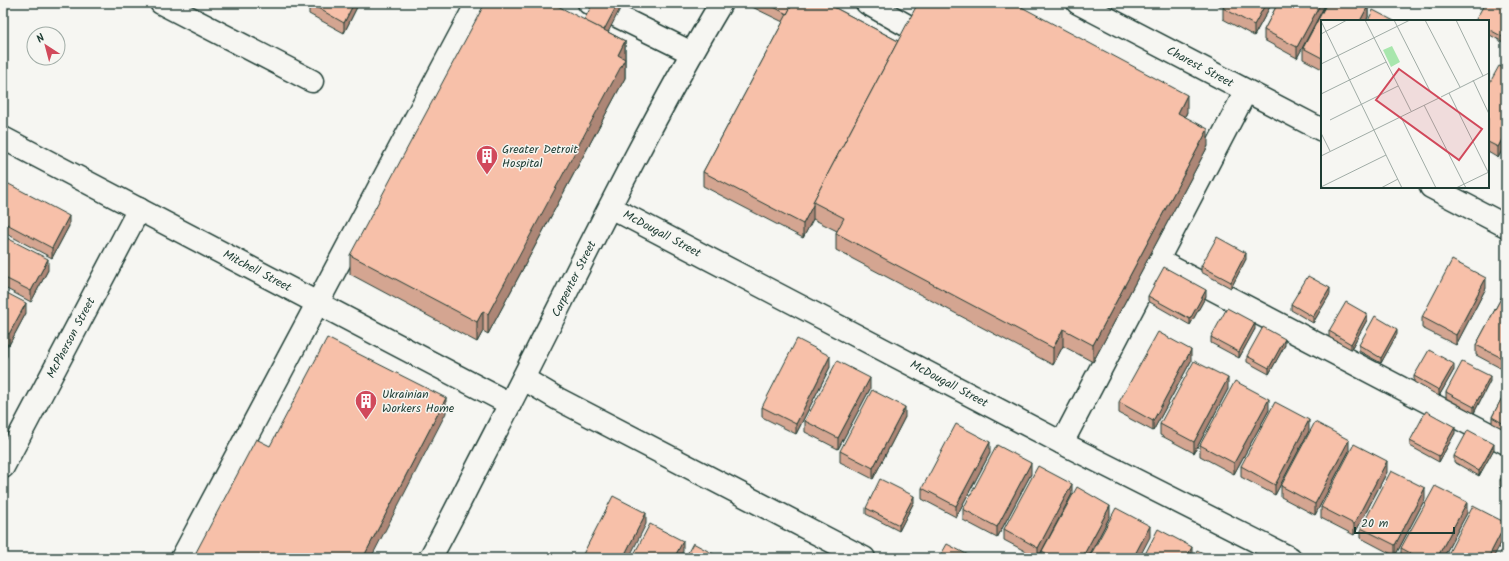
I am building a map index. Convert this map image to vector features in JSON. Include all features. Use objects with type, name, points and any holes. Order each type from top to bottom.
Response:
[{"type":"street","points":[[161,3],[312,82]]},
{"type":"street","points":[[182,558],[477,3]]},
{"type":"street","name":"Carpenter Street","points":[[436,556],[510,404],[610,207],[692,53],[721,3]]},
{"type":"street","points":[[867,3],[913,29]]},
{"type":"street","name":"Charest Street","points":[[1078,3],[1321,129]]},
{"type":"street","points":[[619,17],[692,53]]},
{"type":"street","points":[[1062,443],[1246,91]]},
{"type":"street","name":"Mitchell Street","points":[[3,138],[510,404]]},
{"type":"street","points":[[1432,188],[1506,226]]},
{"type":"street","name":"McDougall Street","points":[[610,207],[1062,443],[1290,558]]},
{"type":"street","name":"McPherson Street","points":[[3,467],[139,208]]},
{"type":"street","points":[[1157,260],[1506,443]]},
{"type":"street","points":[[524,379],[558,399],[864,558]]},
{"type":"building","points":[[309,3],[354,3],[344,23]]},
{"type":"building","name":"Greater Detroit Hospital","points":[[485,3],[552,3],[625,41],[618,55],[625,59],[488,314],[483,311],[477,322],[350,255]]},
{"type":"building","points":[[593,3],[618,3],[604,30],[584,20]]},
{"type":"building","points":[[766,3],[793,3],[787,14]]},
{"type":"building","points":[[793,3],[826,3],[898,41],[813,202],[813,205],[803,224],[703,172]]},
{"type":"building","points":[[918,3],[1014,3],[1187,95],[1178,113],[1208,129],[1093,345],[1063,329],[1053,348],[836,233],[844,218],[813,202]]},
{"type":"building","points":[[1226,3],[1266,3],[1254,25],[1223,8]]},
{"type":"building","points":[[1278,3],[1321,3],[1297,47],[1264,30]]},
{"type":"building","points":[[1327,3],[1362,3],[1368,6],[1361,20],[1321,20],[1321,57],[1303,48]]},
{"type":"building","points":[[1485,3],[1506,4],[1506,31],[1503,37],[1489,30],[1489,20],[1476,20]]},
{"type":"building","points":[[1373,10],[1392,20],[1368,20]]},
{"type":"building","points":[[1499,66],[1506,69],[1506,132],[1498,147],[1489,142],[1489,84]]},
{"type":"building","points":[[5,182],[69,216],[52,248],[3,222],[3,185]]},
{"type":"building","points":[[3,236],[48,259],[31,291],[3,277]]},
{"type":"building","points":[[1217,237],[1246,253],[1231,282],[1201,266]]},
{"type":"building","points":[[1452,260],[1486,278],[1456,335],[1422,317]]},
{"type":"building","points":[[1164,267],[1206,290],[1190,319],[1148,296]]},
{"type":"building","points":[[1308,276],[1330,288],[1313,317],[1291,304]]},
{"type":"building","points":[[1506,289],[1506,360],[1476,345]]},
{"type":"building","points":[[3,291],[26,303],[9,334],[3,331]]},
{"type":"building","points":[[1346,302],[1367,314],[1351,344],[1329,331]]},
{"type":"building","points":[[1227,308],[1255,323],[1239,352],[1211,337]]},
{"type":"building","points":[[1375,316],[1397,329],[1381,358],[1359,345]]},
{"type":"building","points":[[1263,327],[1285,339],[1269,368],[1247,356]]},
{"type":"building","points":[[1158,332],[1191,350],[1153,421],[1119,402]]},
{"type":"building","points":[[327,338],[446,398],[363,558],[193,558],[256,439],[270,446]]},
{"type":"building","points":[[797,339],[830,356],[796,424],[762,407]]},
{"type":"building","points":[[3,343],[7,345],[3,353]]},
{"type":"building","points":[[1429,350],[1454,364],[1439,390],[1414,376]]},
{"type":"building","points":[[837,361],[870,378],[838,438],[805,421]]},
{"type":"building","points":[[1194,361],[1228,378],[1194,442],[1160,424]]},
{"type":"building","points":[[1462,362],[1490,376],[1474,407],[1446,392]]},
{"type":"building","points":[[1235,381],[1269,399],[1234,463],[1200,445]]},
{"type":"building","points":[[872,390],[905,407],[873,468],[840,451]]},
{"type":"building","points":[[1506,390],[1506,425],[1492,417]]},
{"type":"building","points":[[1275,402],[1309,420],[1275,485],[1241,466]]},
{"type":"building","points":[[1426,411],[1455,427],[1439,456],[1410,441]]},
{"type":"building","points":[[1315,422],[1349,440],[1315,504],[1281,486]]},
{"type":"building","points":[[956,424],[990,442],[956,506],[922,488]]},
{"type":"building","points":[[1468,430],[1494,444],[1479,471],[1454,456]]},
{"type":"building","points":[[1354,444],[1387,461],[1354,524],[1321,507]]},
{"type":"building","points":[[997,445],[1031,463],[997,527],[963,509]]},
{"type":"building","points":[[1038,466],[1072,484],[1038,548],[1004,529]]},
{"type":"building","points":[[1506,470],[1506,483],[1500,480]]},
{"type":"building","points":[[1391,471],[1425,488],[1395,545],[1361,528]]},
{"type":"building","points":[[880,479],[914,496],[899,525],[866,508]]},
{"type":"building","points":[[1435,486],[1467,502],[1437,558],[1420,558],[1401,548]]},
{"type":"building","points":[[1077,487],[1110,506],[1082,558],[1055,558],[1042,551]]},
{"type":"building","points":[[613,496],[646,513],[623,558],[581,558]]},
{"type":"building","points":[[1473,506],[1506,523],[1488,558],[1446,558]]},
{"type":"building","points":[[1116,508],[1150,526],[1133,558],[1089,558]]},
{"type":"building","points":[[650,524],[683,541],[674,558],[632,558]]},
{"type":"building","points":[[1158,529],[1192,547],[1186,558],[1143,558]]},
{"type":"building","points":[[693,543],[721,558],[685,558]]},
{"type":"building","points":[[947,544],[974,558],[939,558]]},
{"type":"building","points":[[1506,544],[1506,558],[1499,558]]},
{"type":"building","points":[[1197,550],[1213,558],[1193,558]]},
{"type":"place","name":"Greater Detroit Hospital","points":[[487,176]]},
{"type":"place","name":"Ukrainian Workers Home","points":[[366,420]]}]
